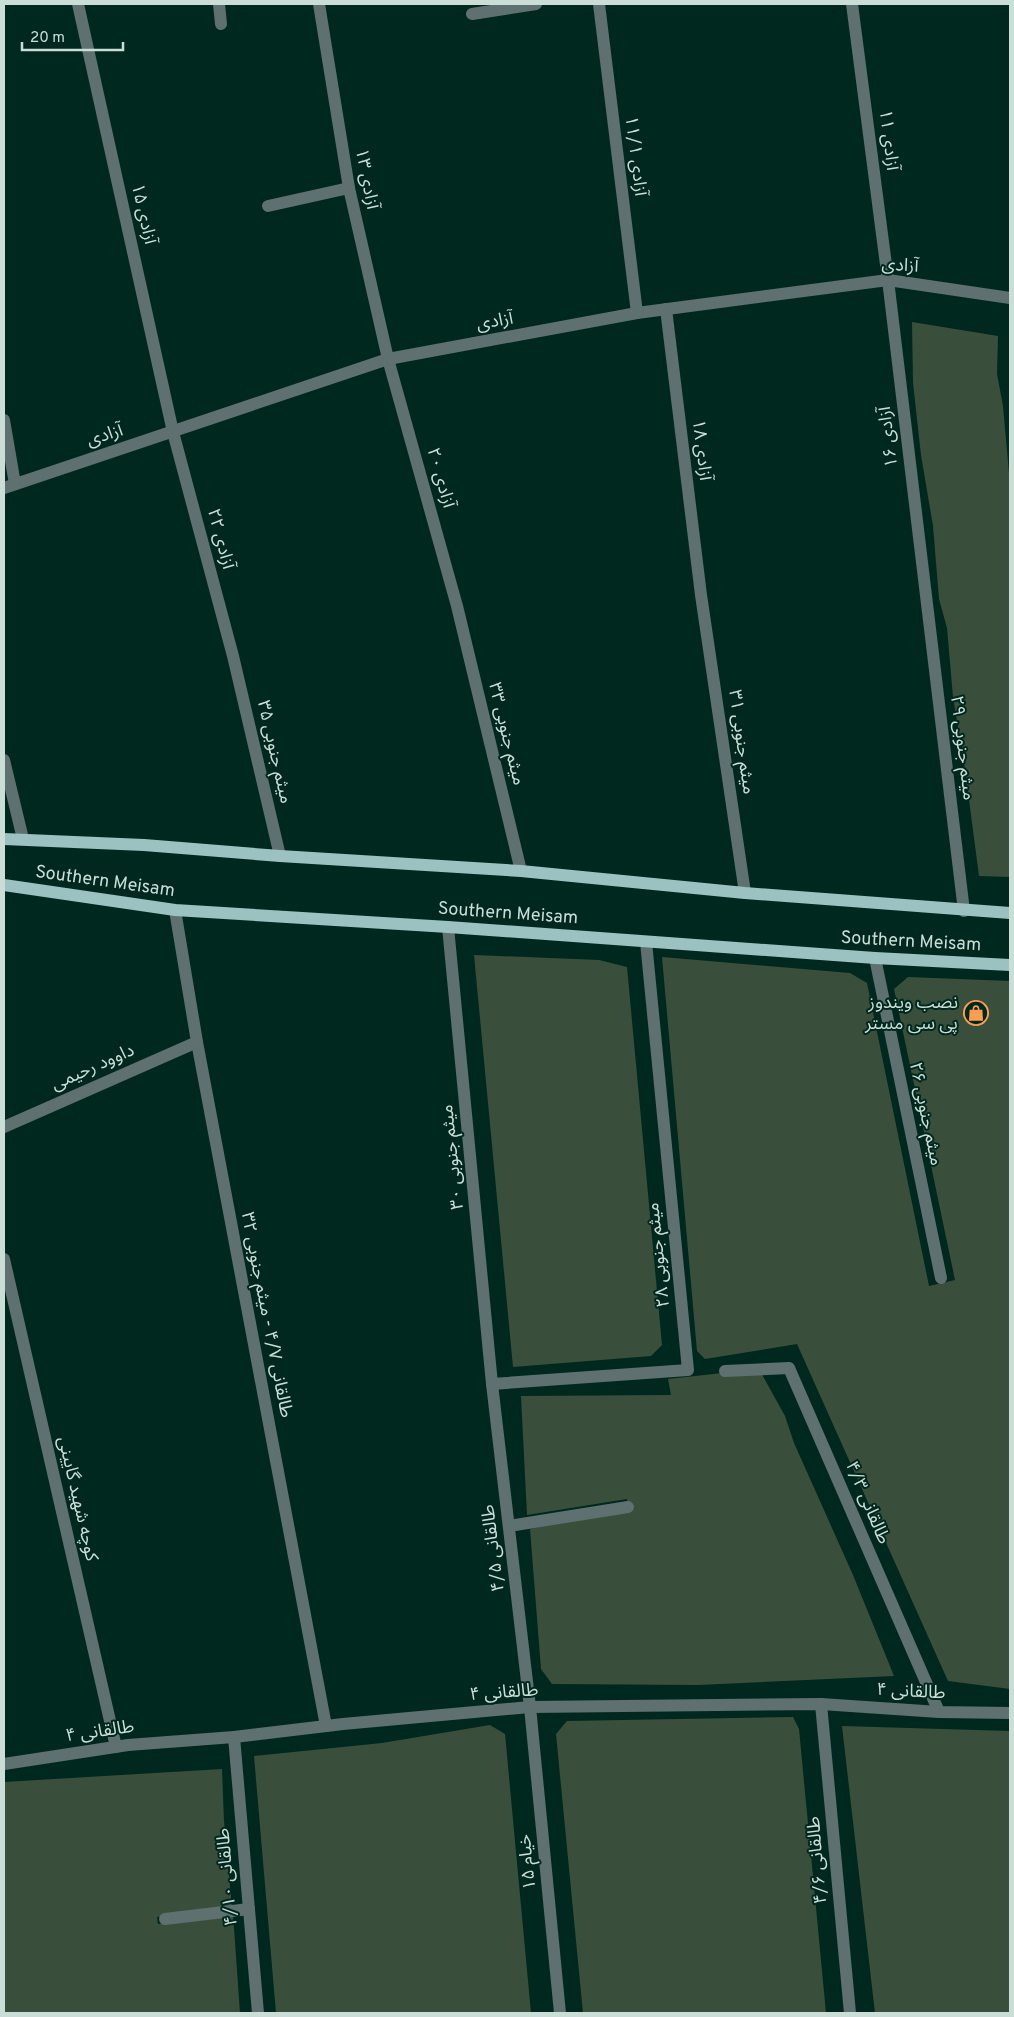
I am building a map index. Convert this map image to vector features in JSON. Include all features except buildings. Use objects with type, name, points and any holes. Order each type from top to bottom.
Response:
[{"type":"main road","name":"Southern Meisam","points":[[4,839],[144,845],[280,856],[521,870],[745,893],[1010,913]]},
{"type":"main road","name":"Southern Meisam","points":[[4,885],[175,910],[448,927],[875,958],[1010,964]]},
{"type":"street","name":"آزادی ۱۵","points":[[78,4],[173,432]]},
{"type":"street","points":[[219,4],[221,24]]},
{"type":"street","name":"آزادی ۱۳","points":[[319,4],[349,188],[388,360]]},
{"type":"street","points":[[472,14],[536,4]]},
{"type":"street","name":"آزادی ۱۱/۱","points":[[598,4],[637,313]]},
{"type":"street","name":"آزادی ۱۱","points":[[852,4],[888,280]]},
{"type":"street","points":[[268,206],[349,188]]},
{"type":"street","name":"آزادی","points":[[9,486],[388,360],[637,313],[888,280],[1010,298]]},
{"type":"street","name":"آزادی ۱۶","points":[[888,280],[925,590]]},
{"type":"street","name":"آزادی ۱۸","points":[[666,309],[701,595]]},
{"type":"street","name":"آزادی ۲۰","points":[[388,360],[458,606]]},
{"type":"street","points":[[4,420],[9,486]]},
{"type":"street","name":"آزادی ۲۲","points":[[173,432],[233,656]]},
{"type":"street","name":"میثم جنوبی ۲۹","points":[[925,590],[964,911]]},
{"type":"street","name":"میثم جنوبی ۳۱","points":[[701,595],[745,893]]},
{"type":"street","name":"میثم جنوبی ۳۳","points":[[458,606],[521,870]]},
{"type":"street","name":"میثم جنوبی ۳۵","points":[[233,656],[280,856]]},
{"type":"street","points":[[4,760],[23,839]]},
{"type":"street","name":"طالقانی ۴/۷ - میثم جنوبی ۳۲","points":[[175,910],[197,1042],[326,1726]]},
{"type":"street","name":"میثم جنوبی ۳۰","points":[[448,927],[492,1384]]},
{"type":"street","name":"میثم جنوبی ۲۸","points":[[492,1384],[688,1370],[646,942]]},
{"type":"street","name":"میثم جنوبی ۲۶","points":[[875,958],[941,1278]]},
{"type":"street","name":"داوود رحیمی","points":[[4,1127],[197,1042]]},
{"type":"street","name":"کوچه شهید گایینی","points":[[4,1259],[116,1747]]},
{"type":"street","name":"طالقانی ۴/۳","points":[[725,1371],[789,1368],[938,1712]]},
{"type":"street","name":"طالقانی ۴/۵","points":[[492,1384],[530,1707]]},
{"type":"street","points":[[509,1526],[628,1507]]},
{"type":"street","name":"طالقانی ۴","points":[[4,1764],[116,1747],[530,1707],[821,1704],[938,1712],[1010,1713]]},
{"type":"street","name":"طالقانی ۴/۶","points":[[821,1704],[850,2013]]},
{"type":"street","name":"خیام ۱۵","points":[[530,1707],[560,2013]]},
{"type":"street","name":"طالقانی ۴/۱۰","points":[[234,1737],[258,2013]]},
{"type":"street","points":[[165,1919],[249,1909]]},
{"type":"place","name":"نصب ویندوز پی سی مستر","points":[[976,1013]]}]
